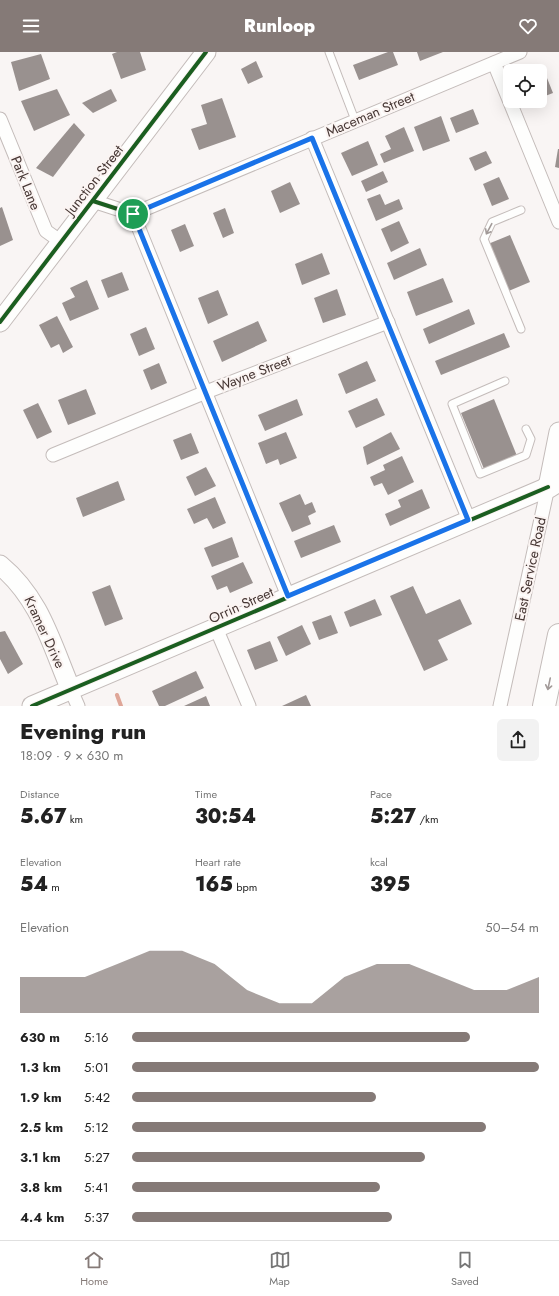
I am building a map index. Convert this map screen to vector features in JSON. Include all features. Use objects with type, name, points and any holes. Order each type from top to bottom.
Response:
[{"type":"highway","points":[[544,706],[559,635]]},
{"type":"street","name":"Junction Street","points":[[0,322],[60,241],[93,201],[206,52]]},
{"type":"street","name":"Maceman Street","points":[[133,214],[520,52]]},
{"type":"street","points":[[494,63],[559,222]]},
{"type":"street","name":"Park Lane","points":[[0,119],[46,231],[60,241]]},
{"type":"street","points":[[312,138],[468,520]]},
{"type":"street","points":[[93,201],[133,214],[288,596]]},
{"type":"street","name":"Wayne Street","points":[[53,455],[206,392],[388,322]]},
{"type":"street","name":"East Service Road","points":[[500,706],[555,485],[559,432]]},
{"type":"street","name":"Orrin Street","points":[[32,706],[74,698],[216,628],[288,596],[555,485]]},
{"type":"street","name":"Kramer Drive","points":[[0,565],[21,584],[37,608],[74,698]]},
{"type":"street","points":[[216,628],[249,706]]},
{"type":"lane","points":[[329,52],[355,120]]},
{"type":"lane","points":[[521,210],[492,222],[484,239],[521,329]]},
{"type":"lane","points":[[504,381],[452,404],[480,474],[526,455],[530,439],[526,429]]},
{"type":"building","points":[[117,52],[140,52],[146,70],[121,79],[112,54]]},
{"type":"building","points":[[388,52],[393,52],[398,65],[359,80],[353,65]]},
{"type":"building","points":[[417,52],[443,52],[420,61]]},
{"type":"building","points":[[41,54],[50,79],[19,91],[11,62]]},
{"type":"building","points":[[256,61],[263,77],[248,84],[241,69]]},
{"type":"building","points":[[547,78],[553,93],[547,95]]},
{"type":"building","points":[[57,89],[70,115],[34,131],[21,101]]},
{"type":"building","points":[[111,89],[117,101],[93,113],[82,103]]},
{"type":"building","points":[[222,98],[236,137],[199,150],[191,129],[207,124],[201,105]]},
{"type":"building","points":[[473,109],[479,124],[456,133],[450,118]]},
{"type":"building","points":[[441,116],[450,141],[423,151],[414,127]]},
{"type":"building","points":[[74,123],[85,135],[53,177],[36,168]]},
{"type":"building","points":[[404,127],[414,151],[384,163],[380,154],[391,149],[385,136]]},
{"type":"building","points":[[368,141],[378,165],[352,176],[341,153]]},
{"type":"building","points":[[559,149],[559,168],[555,167]]},
{"type":"building","points":[[486,151],[492,163],[475,171],[469,158]]},
{"type":"building","points":[[383,171],[388,182],[366,192],[361,181]]},
{"type":"building","points":[[499,177],[509,199],[492,206],[483,184]]},
{"type":"building","points":[[290,182],[300,204],[280,213],[271,191]]},
{"type":"building","points":[[380,194],[385,205],[399,199],[403,209],[376,221],[367,199]]},
{"type":"building","points":[[2,207],[13,240],[0,246],[0,208]]},
{"type":"building","points":[[225,208],[234,233],[223,238],[213,213]]},
{"type":"building","points":[[399,221],[409,243],[391,252],[381,229]]},
{"type":"building","points":[[185,224],[194,246],[180,252],[171,230]]},
{"type":"building","points":[[510,235],[530,282],[506,292],[488,244]]},
{"type":"building","points":[[420,248],[427,265],[394,280],[387,263]]},
{"type":"building","points":[[322,253],[330,274],[302,285],[295,264]]},
{"type":"building","points":[[122,272],[129,290],[108,298],[101,280]]},
{"type":"building","points":[[443,278],[453,302],[416,316],[407,292]]},
{"type":"building","points":[[87,280],[99,309],[70,321],[62,303],[75,297],[70,288]]},
{"type":"building","points":[[337,289],[346,315],[323,323],[314,298]]},
{"type":"building","points":[[218,290],[228,315],[208,324],[198,298]]},
{"type":"building","points":[[469,309],[475,324],[429,344],[423,329]]},
{"type":"building","points":[[57,316],[73,347],[63,353],[59,344],[51,348],[39,325]]},
{"type":"building","points":[[258,321],[267,341],[222,362],[213,341]]},
{"type":"building","points":[[146,327],[155,349],[139,356],[130,334]]},
{"type":"building","points":[[504,333],[510,347],[441,375],[435,361]]},
{"type":"building","points":[[367,361],[376,381],[346,394],[338,374]]},
{"type":"building","points":[[159,363],[167,383],[151,390],[143,370]]},
{"type":"building","points":[[86,389],[96,414],[68,425],[58,400]]},
{"type":"building","points":[[377,398],[385,415],[356,428],[348,411]]},
{"type":"building","points":[[297,399],[303,415],[265,431],[258,415]]},
{"type":"building","points":[[494,399],[517,456],[484,469],[461,413]]},
{"type":"building","points":[[38,403],[52,432],[37,439],[23,410]]},
{"type":"building","points":[[286,432],[297,458],[280,465],[278,459],[266,464],[258,443]]},
{"type":"building","points":[[391,432],[400,449],[367,465],[363,447]]},
{"type":"building","points":[[191,433],[199,453],[181,460],[173,440]]},
{"type":"building","points":[[402,456],[414,482],[388,495],[382,483],[374,486],[370,477],[385,470],[383,465]]},
{"type":"building","points":[[206,467],[216,486],[195,496],[186,477]]},
{"type":"building","points":[[118,481],[125,500],[83,517],[76,498]]},
{"type":"building","points":[[422,489],[430,508],[390,526],[385,514],[401,507],[398,500]]},
{"type":"building","points":[[300,494],[305,505],[312,502],[316,512],[308,516],[311,524],[292,532],[279,503]]},
{"type":"building","points":[[215,497],[226,523],[213,529],[207,518],[194,524],[187,509]]},
{"type":"building","points":[[334,525],[341,542],[301,558],[294,541]]},
{"type":"building","points":[[232,537],[239,557],[212,567],[204,548]]},
{"type":"building","points":[[243,562],[253,583],[230,593],[227,586],[217,590],[211,576]]},
{"type":"building","points":[[110,585],[123,619],[105,626],[92,592]]},
{"type":"building","points":[[413,586],[426,614],[460,599],[472,624],[438,640],[448,660],[424,671],[390,596]]},
{"type":"building","points":[[375,599],[382,615],[350,627],[344,612]]},
{"type":"building","points":[[331,615],[338,633],[319,640],[312,622]]},
{"type":"building","points":[[302,625],[311,644],[286,656],[277,637]]},
{"type":"building","points":[[5,631],[23,664],[8,674],[0,659],[0,632]]},
{"type":"building","points":[[270,641],[278,661],[255,670],[247,650]]},
{"type":"building","points":[[196,671],[204,688],[165,706],[159,706],[152,691]]},
{"type":"building","points":[[306,695],[311,706],[282,706]]},
{"type":"building","points":[[206,696],[210,706],[184,706]]},
{"type":"waterway","points":[[117,695],[121,706]]},
{"type":"cycle path","points":[[0,322],[206,52]]},
{"type":"cycle path","points":[[93,201],[133,214],[288,596]]},
{"type":"cycle path","points":[[32,706],[548,487]]},
{"type":"route","points":[[312,138],[468,520],[288,596],[133,214],[312,138]]}]
